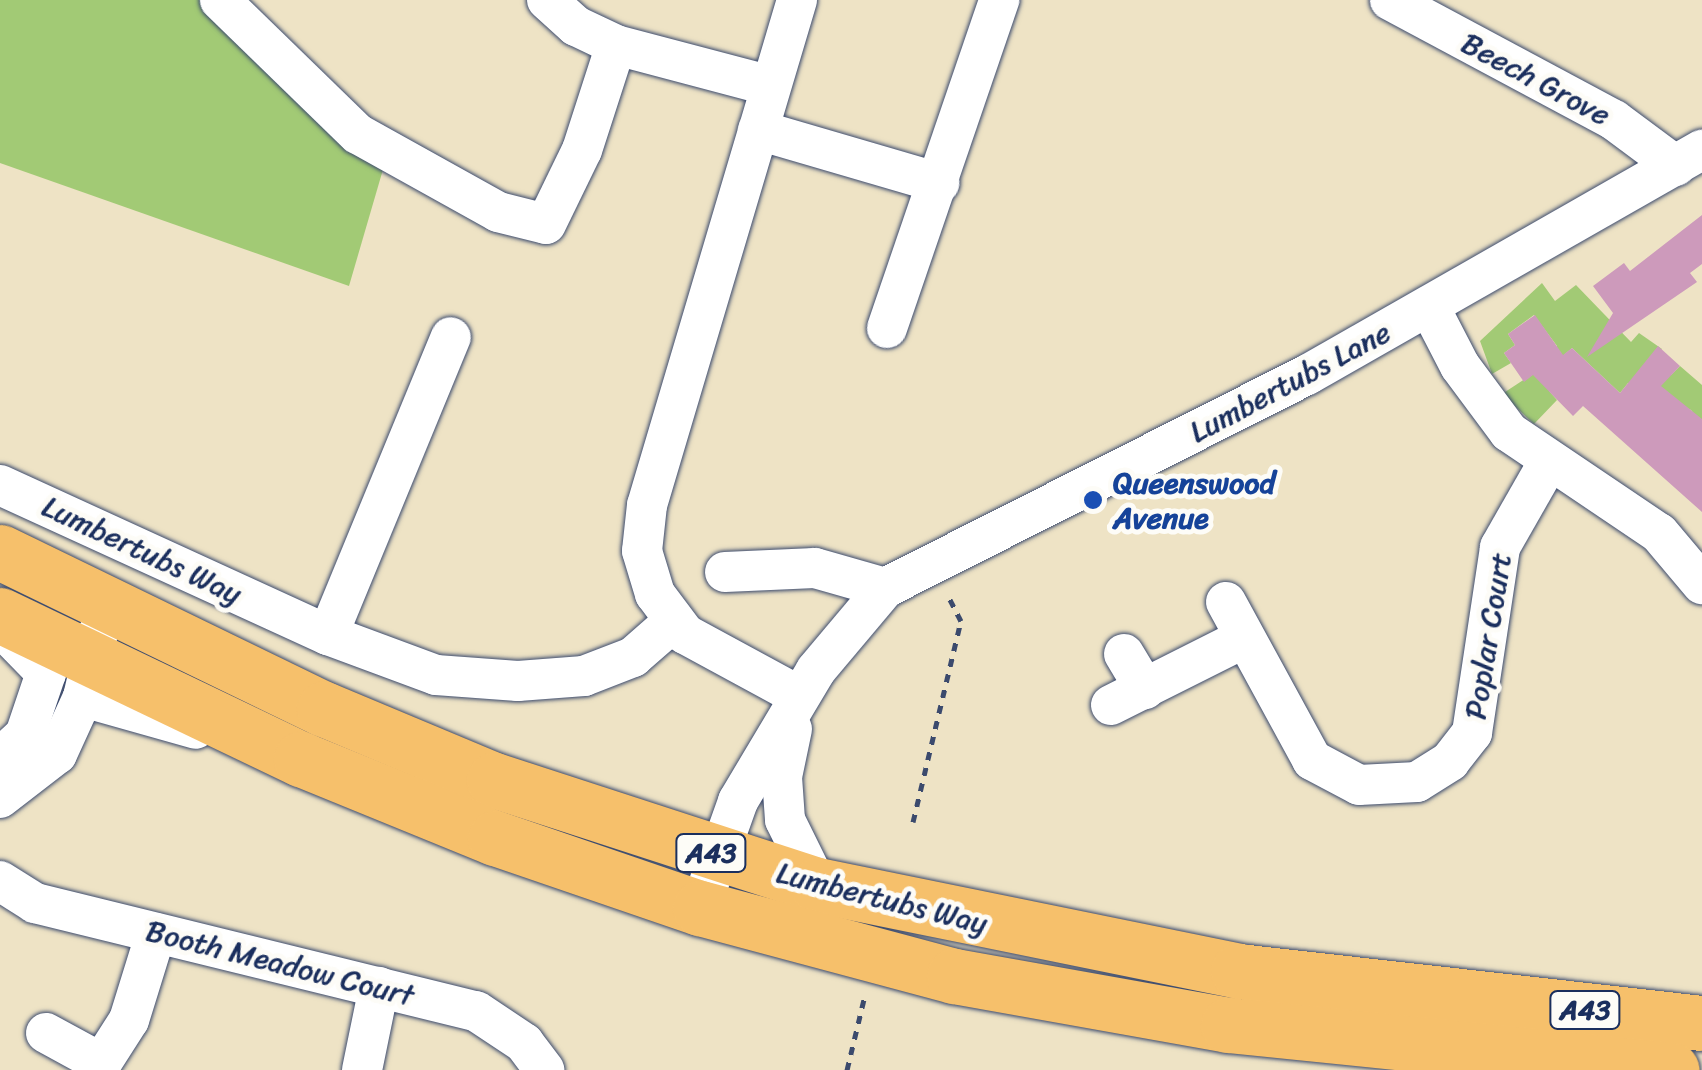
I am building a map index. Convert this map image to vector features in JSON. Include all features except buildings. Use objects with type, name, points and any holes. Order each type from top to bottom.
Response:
[{"type":"highway","name":"Lumbertubs Way","points":[[0,552],[104,605],[494,780],[718,856],[817,885],[1238,971],[1702,1022]]},
{"type":"highway","name":"Lumbertubs Way","points":[[0,615],[88,679],[495,838],[700,908],[954,976],[1228,1025],[1672,1070]]},
{"type":"street","points":[[220,0],[358,134],[498,212],[546,224],[582,150],[616,45]]},
{"type":"street","points":[[547,0],[576,26],[616,45],[771,86]]},
{"type":"street","points":[[797,0],[645,517],[646,572],[674,622],[706,648],[799,696],[782,777],[786,820],[817,885]]},
{"type":"street","points":[[886,328],[999,0]]},
{"type":"street","name":"Beech Grove","points":[[1390,0],[1689,158]]},
{"type":"street","points":[[758,130],[939,183]]},
{"type":"street","name":"Lumbertubs Lane","points":[[700,908],[738,800],[799,696],[885,588],[929,561],[1215,422],[1430,308],[1689,158]]},
{"type":"street","points":[[1430,308],[1486,407],[1548,463],[1659,532],[1702,584]]},
{"type":"street","points":[[328,635],[451,337]]},
{"type":"street","name":"Poplar Court","points":[[1226,602],[1298,743],[1325,771],[1378,788],[1434,773],[1472,733],[1500,548],[1548,463]]},
{"type":"street","name":"Lumbertubs Way","points":[[0,485],[328,635],[436,674],[518,681],[612,669],[674,622]]},
{"type":"street","points":[[725,572],[815,568],[885,588]]},
{"type":"street","points":[[0,798],[57,754],[88,679],[104,605]]},
{"type":"street","points":[[0,626],[46,673],[25,735],[0,758]]},
{"type":"street","points":[[1124,654],[1128,697],[1244,638]]},
{"type":"street","name":"Booth Meadow Court","points":[[0,881],[35,904],[476,1011],[524,1044],[544,1070]]},
{"type":"street","points":[[46,1033],[99,1066],[129,1020],[156,932]]},
{"type":"street","points":[[362,1070],[379,988]]},
{"type":"path","points":[[913,822],[961,620],[929,561]]},
{"type":"path","points":[[848,1070],[867,987]]},
{"type":"green space","points":[[0,0],[209,0],[384,166],[349,286],[0,163]]},
{"type":"green space","points":[[1542,283],[1555,301],[1576,285],[1631,342],[1639,333],[1662,349],[1653,359],[1665,368],[1673,359],[1665,370],[1671,375],[1680,366],[1702,385],[1702,425],[1691,410],[1628,383],[1620,393],[1572,348],[1549,368],[1549,391],[1557,400],[1534,424],[1502,394],[1551,362],[1557,346],[1534,315],[1508,334],[1515,345],[1504,353],[1511,363],[1492,374],[1480,341]]},
{"type":"place","name":"Queenswood Avenue","points":[[1093,500]]}]
